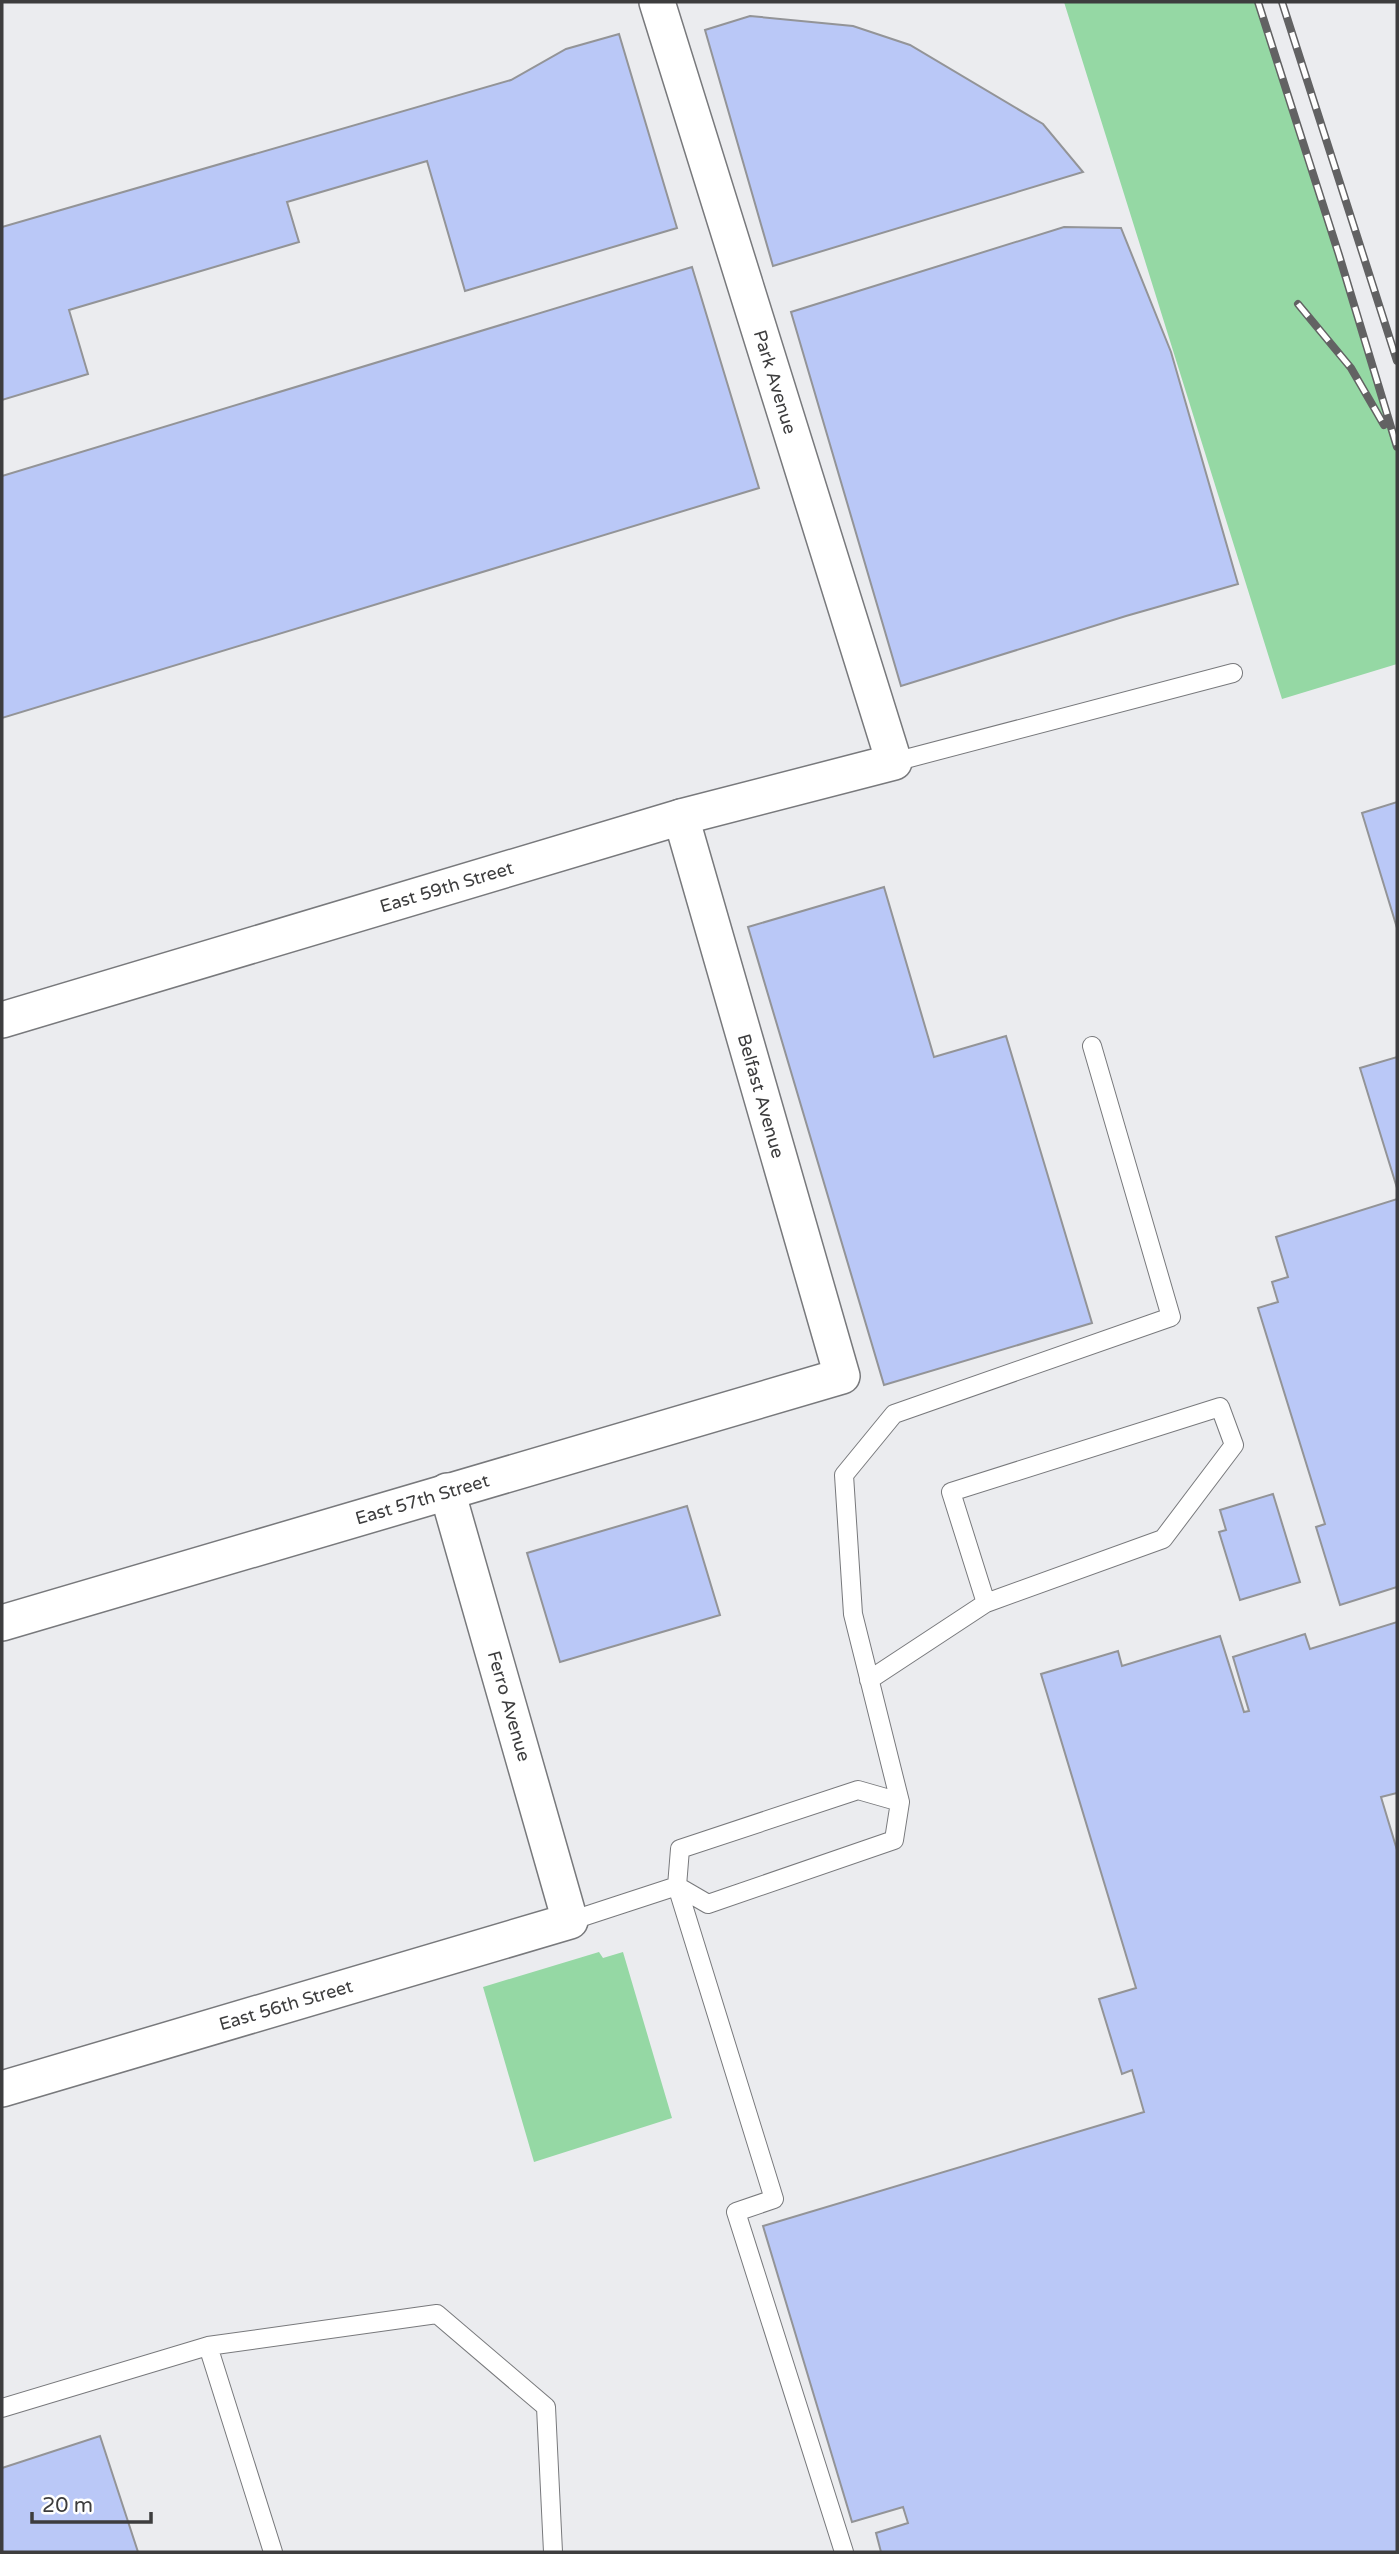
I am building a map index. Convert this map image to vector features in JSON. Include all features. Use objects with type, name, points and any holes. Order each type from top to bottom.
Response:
[{"type":"street","name":"Park Avenue","points":[[657,2],[894,762]]},
{"type":"street","name":"East 59th Street","points":[[2,1020],[681,817],[894,762]]},
{"type":"street","name":"Belfast Avenue","points":[[681,817],[842,1376]]},
{"type":"street","name":"East 57th Street","points":[[2,1623],[842,1376]]},
{"type":"street","name":"Ferro Avenue","points":[[447,1491],[570,1921]]},
{"type":"street","name":"East 56th Street","points":[[2,2089],[570,1921]]},
{"type":"lane","points":[[894,762],[1233,673]]},
{"type":"lane","points":[[570,1921],[677,1886],[708,1904],[894,1840],[900,1802],[853,1614],[844,1475],[894,1414],[1171,1317],[1092,1046]]},
{"type":"lane","points":[[869,1680],[986,1603],[1163,1539],[1234,1445],[1220,1407],[951,1492],[986,1603]]},
{"type":"lane","points":[[844,2552],[736,2213],[774,2199],[677,1886],[680,1849],[858,1790],[900,1802]]},
{"type":"lane","points":[[2,2408],[208,2346],[437,2314],[546,2407],[553,2552]]},
{"type":"lane","points":[[208,2346],[273,2552]]},
{"type":"green space","points":[[1064,2],[1258,2],[1339,255],[1397,449],[1397,664],[1282,699]]},
{"type":"green space","points":[[599,1952],[603,1958],[623,1952],[672,2118],[534,2162],[483,1987]]},
{"type":"building","points":[[750,16],[853,26],[910,45],[1043,124],[1083,172],[773,266],[705,30]]},
{"type":"building","points":[[619,34],[677,228],[465,291],[427,161],[287,202],[299,242],[69,310],[88,374],[2,400],[2,227],[511,80],[566,49]]},
{"type":"building","points":[[1064,227],[1121,228],[1171,352],[1238,584],[901,686],[791,312]]},
{"type":"building","points":[[692,267],[759,488],[2,718],[2,476]]},
{"type":"building","points":[[1397,802],[1397,928],[1362,813]]},
{"type":"building","points":[[884,887],[934,1057],[1006,1036],[1092,1323],[884,1385],[748,927]]},
{"type":"building","points":[[1397,1057],[1397,1188],[1360,1068]]},
{"type":"building","points":[[1397,1199],[1397,1587],[1340,1605],[1316,1527],[1325,1524],[1258,1308],[1278,1302],[1272,1282],[1288,1277],[1276,1237]]},
{"type":"building","points":[[1273,1494],[1300,1582],[1240,1600],[1219,1532],[1226,1530],[1220,1510]]},
{"type":"building","points":[[687,1506],[720,1615],[560,1662],[527,1553]]},
{"type":"building","points":[[1397,1622],[1397,1793],[1381,1797],[1397,1850],[1397,2552],[881,2552],[876,2533],[908,2523],[903,2507],[852,2522],[763,2226],[1144,2112],[1132,2070],[1122,2074],[1099,1999],[1136,1988],[1041,1674],[1118,1651],[1122,1666],[1220,1636],[1244,1712],[1249,1711],[1233,1657],[1305,1634],[1310,1649]]},
{"type":"building","points":[[100,2436],[138,2552],[2,2552],[2,2468]]},
{"type":"railway","points":[[1258,2],[1397,447]]},
{"type":"railway","points":[[1282,2],[1397,361]]},
{"type":"railway","points":[[1298,304],[1351,368],[1384,425]]}]
